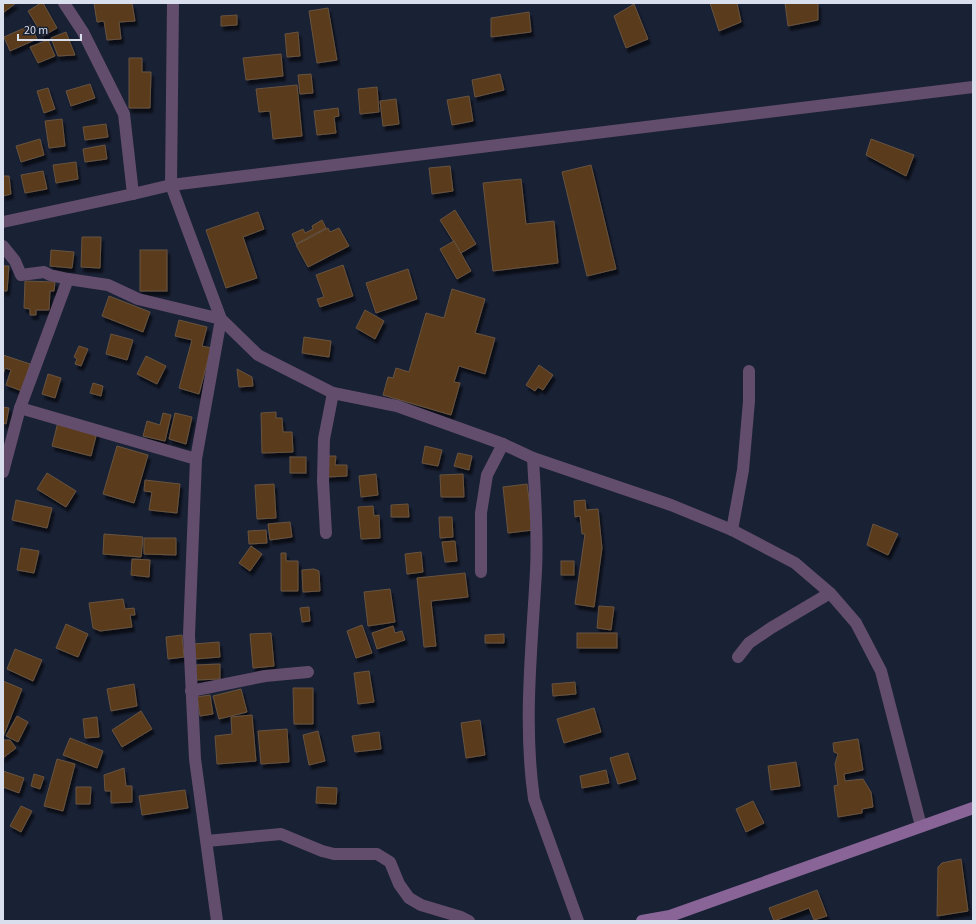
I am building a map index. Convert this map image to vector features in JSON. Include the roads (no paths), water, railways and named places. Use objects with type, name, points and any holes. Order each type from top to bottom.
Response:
[{"type":"main road","points":[[642,921],[670,919],[973,808]]},
{"type":"street","points":[[64,3],[83,32],[124,114],[134,194]]},
{"type":"street","points":[[173,3],[171,185],[221,319],[258,355],[333,393],[397,406],[503,444],[533,458],[671,506],[732,530],[796,563],[830,593],[856,623],[881,671],[922,826]]},
{"type":"street","points":[[3,222],[171,185],[973,87]]},
{"type":"street","points":[[3,246],[15,261],[21,275],[44,272],[68,279],[108,285],[138,299],[221,319]]},
{"type":"street","points":[[3,472],[20,408],[68,279]]},
{"type":"street","points":[[217,921],[195,760],[189,635],[196,459],[221,319]]},
{"type":"street","points":[[732,530],[743,470],[750,371]]},
{"type":"street","points":[[326,533],[323,481],[324,439],[333,393]]},
{"type":"street","points":[[20,408],[196,459]]},
{"type":"street","points":[[481,572],[481,513],[486,475],[503,444]]},
{"type":"street","points":[[533,458],[536,570],[528,693],[531,781],[534,799],[578,921]]},
{"type":"street","points":[[738,657],[749,643],[771,628],[830,593]]},
{"type":"street","points":[[191,691],[265,676],[308,672]]},
{"type":"street","points":[[207,840],[281,834],[322,851],[334,854],[377,854],[390,862],[399,884],[409,898],[421,905],[461,917],[469,921]]}]
